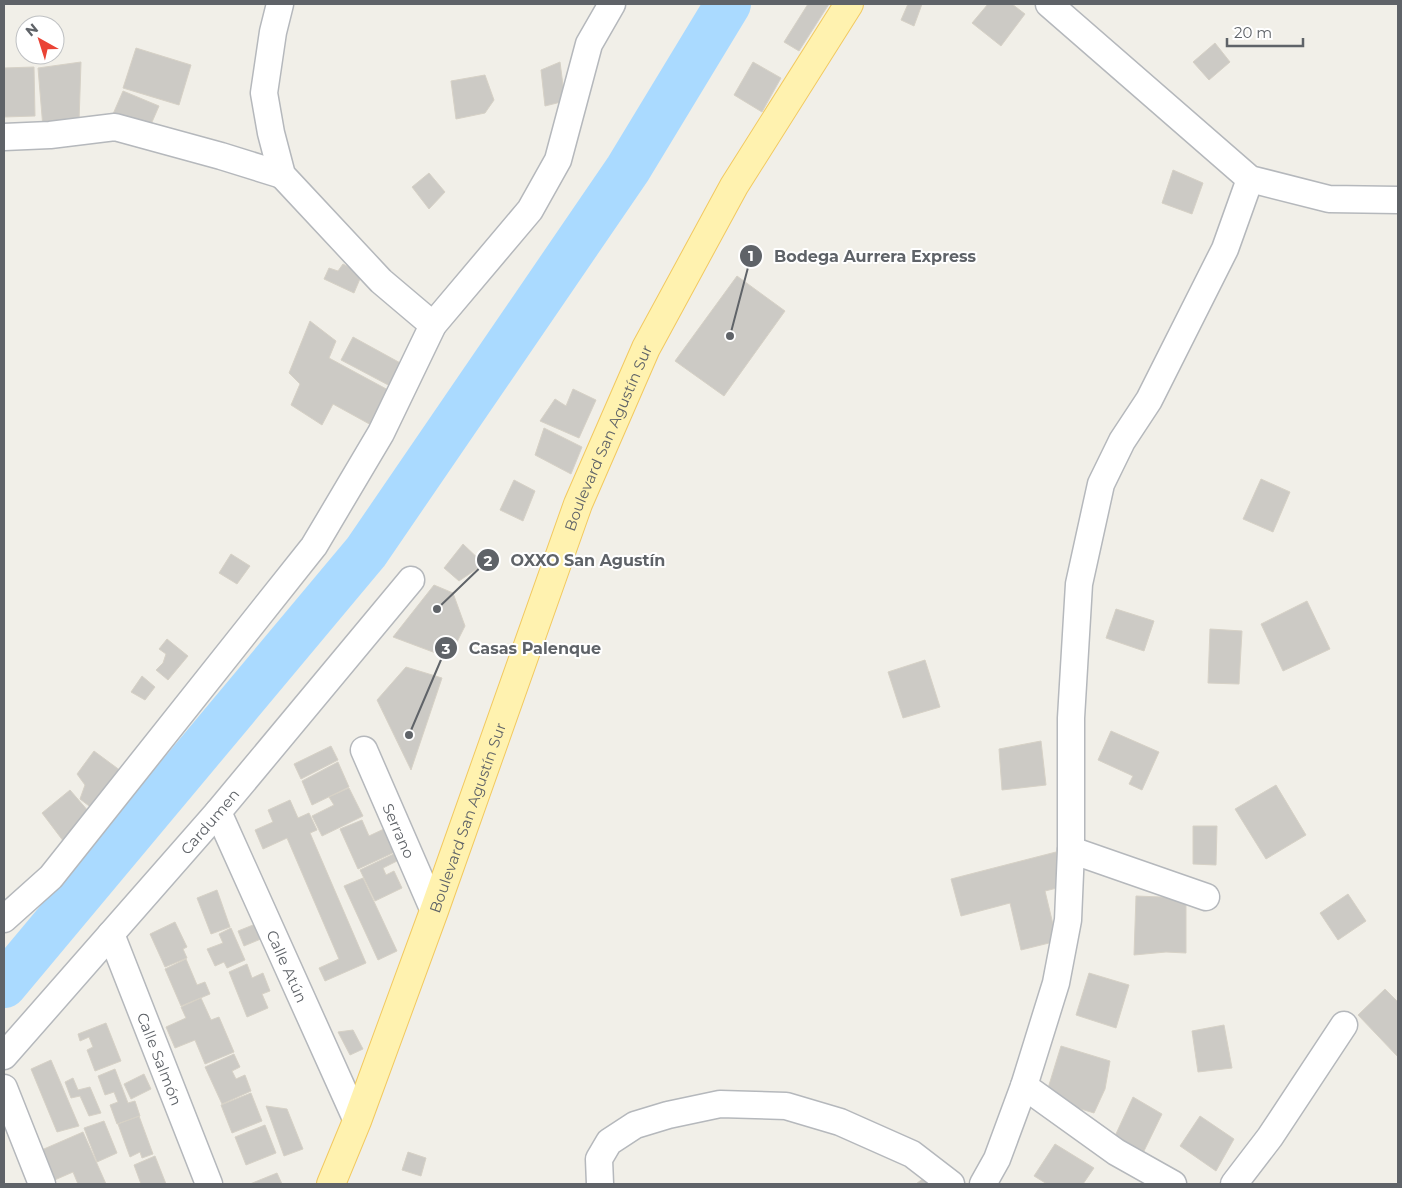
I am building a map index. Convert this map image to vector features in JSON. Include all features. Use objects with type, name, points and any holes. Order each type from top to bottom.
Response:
[{"type":"main road","name":"Boulevard San Agustín Sur","points":[[331,1184],[357,1121],[434,911],[578,504],[646,348],[734,186],[849,4]]},
{"type":"street","points":[[280,4],[273,32],[264,93],[271,133],[282,175],[382,281],[433,326]]},
{"type":"street","points":[[4,919],[51,877],[314,546],[380,433],[433,326],[530,210],[558,160],[589,44],[612,4]]},
{"type":"street","points":[[1049,4],[1250,179],[1329,199],[1398,200]]},
{"type":"street","points":[[4,137],[50,135],[115,127],[282,175]]},
{"type":"street","points":[[983,1184],[997,1159],[1024,1086],[1056,983],[1068,920],[1071,850],[1071,718],[1079,584],[1101,484],[1122,441],[1149,400],[1225,249],[1250,179]]},
{"type":"street","name":"Cardumen","points":[[4,1056],[218,812],[411,580]]},
{"type":"street","name":"Serrano","points":[[364,750],[434,911]]},
{"type":"street","name":"Calle Atún","points":[[218,812],[357,1121]]},
{"type":"street","points":[[1071,850],[1206,897]]},
{"type":"street","name":"Calle Salmón","points":[[111,934],[208,1184]]},
{"type":"street","points":[[1234,1184],[1270,1137],[1344,1025]]},
{"type":"street","points":[[1024,1086],[1116,1152],[1173,1184]]},
{"type":"street","points":[[4,1088],[42,1184]]},
{"type":"street","points":[[600,1184],[600,1159],[609,1142],[635,1125],[668,1115],[720,1104],[786,1106],[840,1122],[912,1154],[951,1184]]},
{"type":"building","points":[[808,4],[829,4],[799,51],[784,42]]},
{"type":"building","points":[[908,4],[922,4],[914,26],[901,20]]},
{"type":"building","points":[[988,4],[1012,4],[1025,14],[1001,46],[972,23]]},
{"type":"building","points":[[1215,43],[1230,62],[1209,80],[1193,62]]},
{"type":"building","points":[[136,48],[191,65],[179,105],[123,88]]},
{"type":"building","points":[[81,62],[79,122],[43,128],[38,68]]},
{"type":"building","points":[[560,62],[565,101],[545,106],[541,70]]},
{"type":"building","points":[[753,62],[781,78],[762,112],[734,95]]},
{"type":"building","points":[[34,67],[35,116],[4,117],[4,68]]},
{"type":"building","points":[[485,75],[494,100],[485,113],[456,119],[451,81]]},
{"type":"building","points":[[123,91],[159,106],[149,129],[113,114]]},
{"type":"building","points":[[1173,170],[1203,183],[1192,214],[1162,203]]},
{"type":"building","points":[[429,173],[445,192],[429,209],[412,187]]},
{"type":"building","points":[[343,264],[362,274],[354,293],[324,279],[329,268],[338,271]]},
{"type":"building","points":[[737,276],[785,311],[724,396],[675,361]]},
{"type":"building","points":[[310,321],[336,341],[329,358],[390,391],[373,426],[333,404],[322,425],[291,405],[300,384],[289,373]]},
{"type":"building","points":[[353,337],[404,365],[392,387],[341,360]]},
{"type":"building","points":[[573,389],[596,400],[579,438],[540,421],[555,399],[566,406]]},
{"type":"building","points":[[544,428],[582,447],[571,474],[535,455]]},
{"type":"building","points":[[1261,479],[1290,492],[1273,532],[1243,519]]},
{"type":"building","points":[[514,480],[535,491],[523,521],[500,510]]},
{"type":"building","points":[[463,544],[484,564],[459,581],[444,568]]},
{"type":"building","points":[[231,554],[250,566],[237,584],[219,573]]},
{"type":"building","points":[[434,585],[453,593],[465,626],[449,658],[393,637]]},
{"type":"building","points":[[1307,601],[1330,649],[1283,671],[1261,624]]},
{"type":"building","points":[[1116,609],[1154,621],[1144,651],[1106,638]]},
{"type":"building","points":[[1210,629],[1242,631],[1239,684],[1208,683]]},
{"type":"building","points":[[167,639],[188,656],[168,680],[156,670],[163,663],[166,654],[159,649]]},
{"type":"building","points":[[925,660],[940,707],[903,718],[888,672]]},
{"type":"building","points":[[406,667],[442,678],[411,770],[377,700]]},
{"type":"building","points":[[142,676],[155,687],[145,700],[131,692]]},
{"type":"building","points":[[1111,731],[1159,752],[1142,790],[1129,784],[1133,776],[1098,760]]},
{"type":"building","points":[[1041,741],[1046,785],[1002,790],[999,749]]},
{"type":"building","points":[[331,746],[338,760],[301,779],[294,764]]},
{"type":"building","points":[[94,751],[121,771],[93,809],[80,799],[85,785],[77,774]]},
{"type":"building","points":[[338,762],[349,787],[312,805],[302,781]]},
{"type":"building","points":[[1276,785],[1306,835],[1266,859],[1235,809]]},
{"type":"building","points":[[349,788],[363,816],[322,836],[312,816],[334,805],[329,797]]},
{"type":"building","points":[[70,790],[89,812],[64,842],[42,813]]},
{"type":"building","points":[[290,800],[298,818],[309,813],[317,830],[310,833],[366,963],[325,981],[319,968],[339,959],[287,838],[263,849],[255,830],[273,822],[268,810]]},
{"type":"building","points":[[362,820],[369,836],[386,828],[397,851],[358,869],[340,829]]},
{"type":"building","points":[[1193,826],[1217,826],[1216,865],[1193,864]]},
{"type":"building","points":[[400,851],[403,858],[383,868],[386,875],[394,871],[402,888],[375,901],[360,870]]},
{"type":"building","points":[[1056,852],[1065,886],[1045,891],[1057,941],[1021,950],[1010,903],[961,916],[951,879]]},
{"type":"building","points":[[363,878],[397,951],[378,960],[344,886]]},
{"type":"building","points":[[217,890],[230,927],[211,934],[197,898]]},
{"type":"building","points":[[1348,894],[1366,921],[1338,940],[1320,913]]},
{"type":"building","points":[[1136,896],[1186,898],[1186,953],[1166,952],[1134,955]]},
{"type":"building","points":[[263,921],[268,936],[244,946],[238,931]]},
{"type":"building","points":[[175,922],[187,947],[183,949],[187,958],[165,967],[150,934]]},
{"type":"building","points":[[231,928],[245,960],[227,968],[224,962],[215,966],[207,949],[223,943],[219,934]]},
{"type":"building","points":[[186,959],[197,985],[205,982],[210,994],[181,1006],[165,969]]},
{"type":"building","points":[[247,964],[252,978],[263,973],[270,991],[262,994],[268,1008],[247,1017],[229,972]]},
{"type":"building","points":[[1089,973],[1129,985],[1116,1028],[1076,1015]]},
{"type":"building","points":[[1385,989],[1398,1002],[1398,1057],[1358,1015]]},
{"type":"building","points":[[201,998],[211,1020],[219,1017],[234,1052],[205,1064],[195,1040],[175,1048],[166,1027],[186,1018],[181,1007]]},
{"type":"building","points":[[106,1023],[121,1061],[95,1071],[87,1050],[93,1047],[89,1037],[80,1041],[78,1034]]},
{"type":"building","points":[[1224,1025],[1232,1068],[1198,1072],[1192,1031]]},
{"type":"building","points":[[353,1030],[363,1049],[350,1055],[338,1032]]},
{"type":"building","points":[[1061,1046],[1110,1061],[1105,1089],[1094,1113],[1045,1098]]},
{"type":"building","points":[[234,1054],[240,1067],[232,1071],[236,1079],[245,1075],[251,1091],[222,1104],[205,1067]]},
{"type":"building","points":[[51,1060],[79,1126],[57,1132],[31,1069]]},
{"type":"building","points":[[115,1069],[128,1103],[135,1101],[140,1116],[117,1124],[110,1105],[118,1102],[114,1092],[105,1095],[98,1076]]},
{"type":"building","points":[[144,1074],[151,1089],[131,1099],[124,1084]]},
{"type":"building","points":[[73,1078],[78,1090],[90,1087],[101,1113],[89,1116],[80,1096],[71,1098],[65,1082]]},
{"type":"building","points":[[251,1093],[262,1121],[232,1133],[221,1105]]},
{"type":"building","points":[[1133,1097],[1162,1114],[1144,1151],[1115,1136]]},
{"type":"building","points":[[266,1106],[287,1109],[303,1149],[284,1156]]},
{"type":"building","points":[[139,1116],[153,1154],[142,1158],[140,1152],[130,1157],[118,1124]]},
{"type":"building","points":[[1200,1116],[1234,1139],[1216,1171],[1180,1146]]},
{"type":"building","points":[[104,1121],[117,1153],[97,1162],[84,1128]]},
{"type":"building","points":[[265,1125],[276,1153],[246,1165],[235,1137]]},
{"type":"building","points":[[83,1132],[106,1184],[78,1184],[73,1172],[50,1182],[37,1152]]},
{"type":"building","points":[[1055,1144],[1094,1168],[1083,1184],[1047,1184],[1034,1176]]},
{"type":"building","points":[[408,1152],[426,1158],[421,1176],[402,1170]]},
{"type":"building","points":[[155,1156],[166,1184],[141,1184],[134,1165]]},
{"type":"building","points":[[277,1173],[282,1184],[250,1184]]},
{"type":"building","points":[[925,1177],[932,1184],[916,1184]]},
{"type":"waterway","points":[[4,985],[366,552],[628,169],[728,4]]},
{"type":"place","name":"Bodega Aurrera Express","points":[[730,336]]},
{"type":"place","name":"OXXO San Agustín","points":[[437,609]]},
{"type":"place","name":"Casas Palenque","points":[[409,735]]}]
